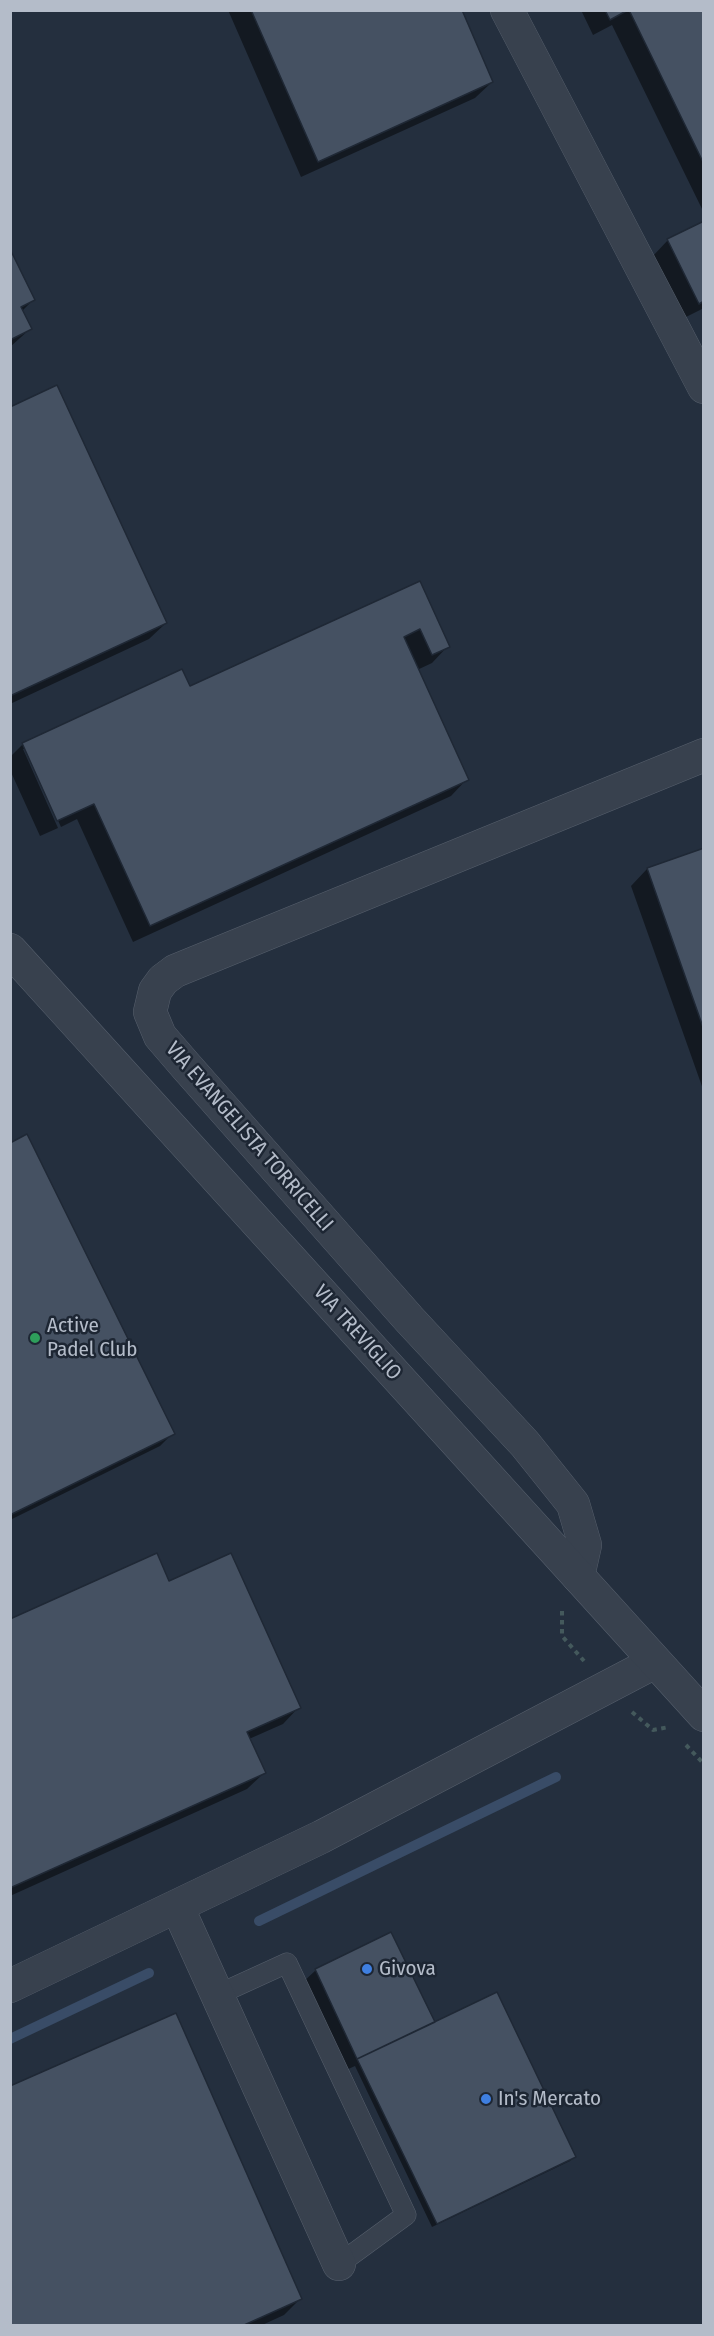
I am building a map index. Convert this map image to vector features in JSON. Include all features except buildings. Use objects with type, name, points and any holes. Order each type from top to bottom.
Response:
[{"type":"street","points":[[507,10],[704,387]]},
{"type":"street","name":"VIA EVANGELISTA TORRICELLI","points":[[578,1576],[585,1545],[573,1504],[525,1444],[409,1319],[160,1036],[150,1012],[155,991],[163,980],[175,971],[704,754]]},
{"type":"street","name":"VIA TREVIGLIO","points":[[10,950],[704,1715]]},
{"type":"street","points":[[10,1986],[331,1832],[655,1662]]},
{"type":"street","points":[[177,1906],[339,2264]]},
{"type":"lane","points":[[217,1995],[288,1963],[406,2215],[339,2264]]},
{"type":"path","points":[[638,1719],[653,1730],[670,1726],[676,1734]]},
{"type":"path","points":[[683,1742],[704,1764]]},
{"type":"waterway","points":[[259,1921],[556,1777]]},
{"type":"waterway","points":[[10,2039],[149,1973]]},
{"type":"place","name":"Active Padel Club","points":[[35,1338]]},
{"type":"place","name":"Givova","points":[[367,1969]]},
{"type":"place","name":"In's Mercato","points":[[486,2099]]}]
